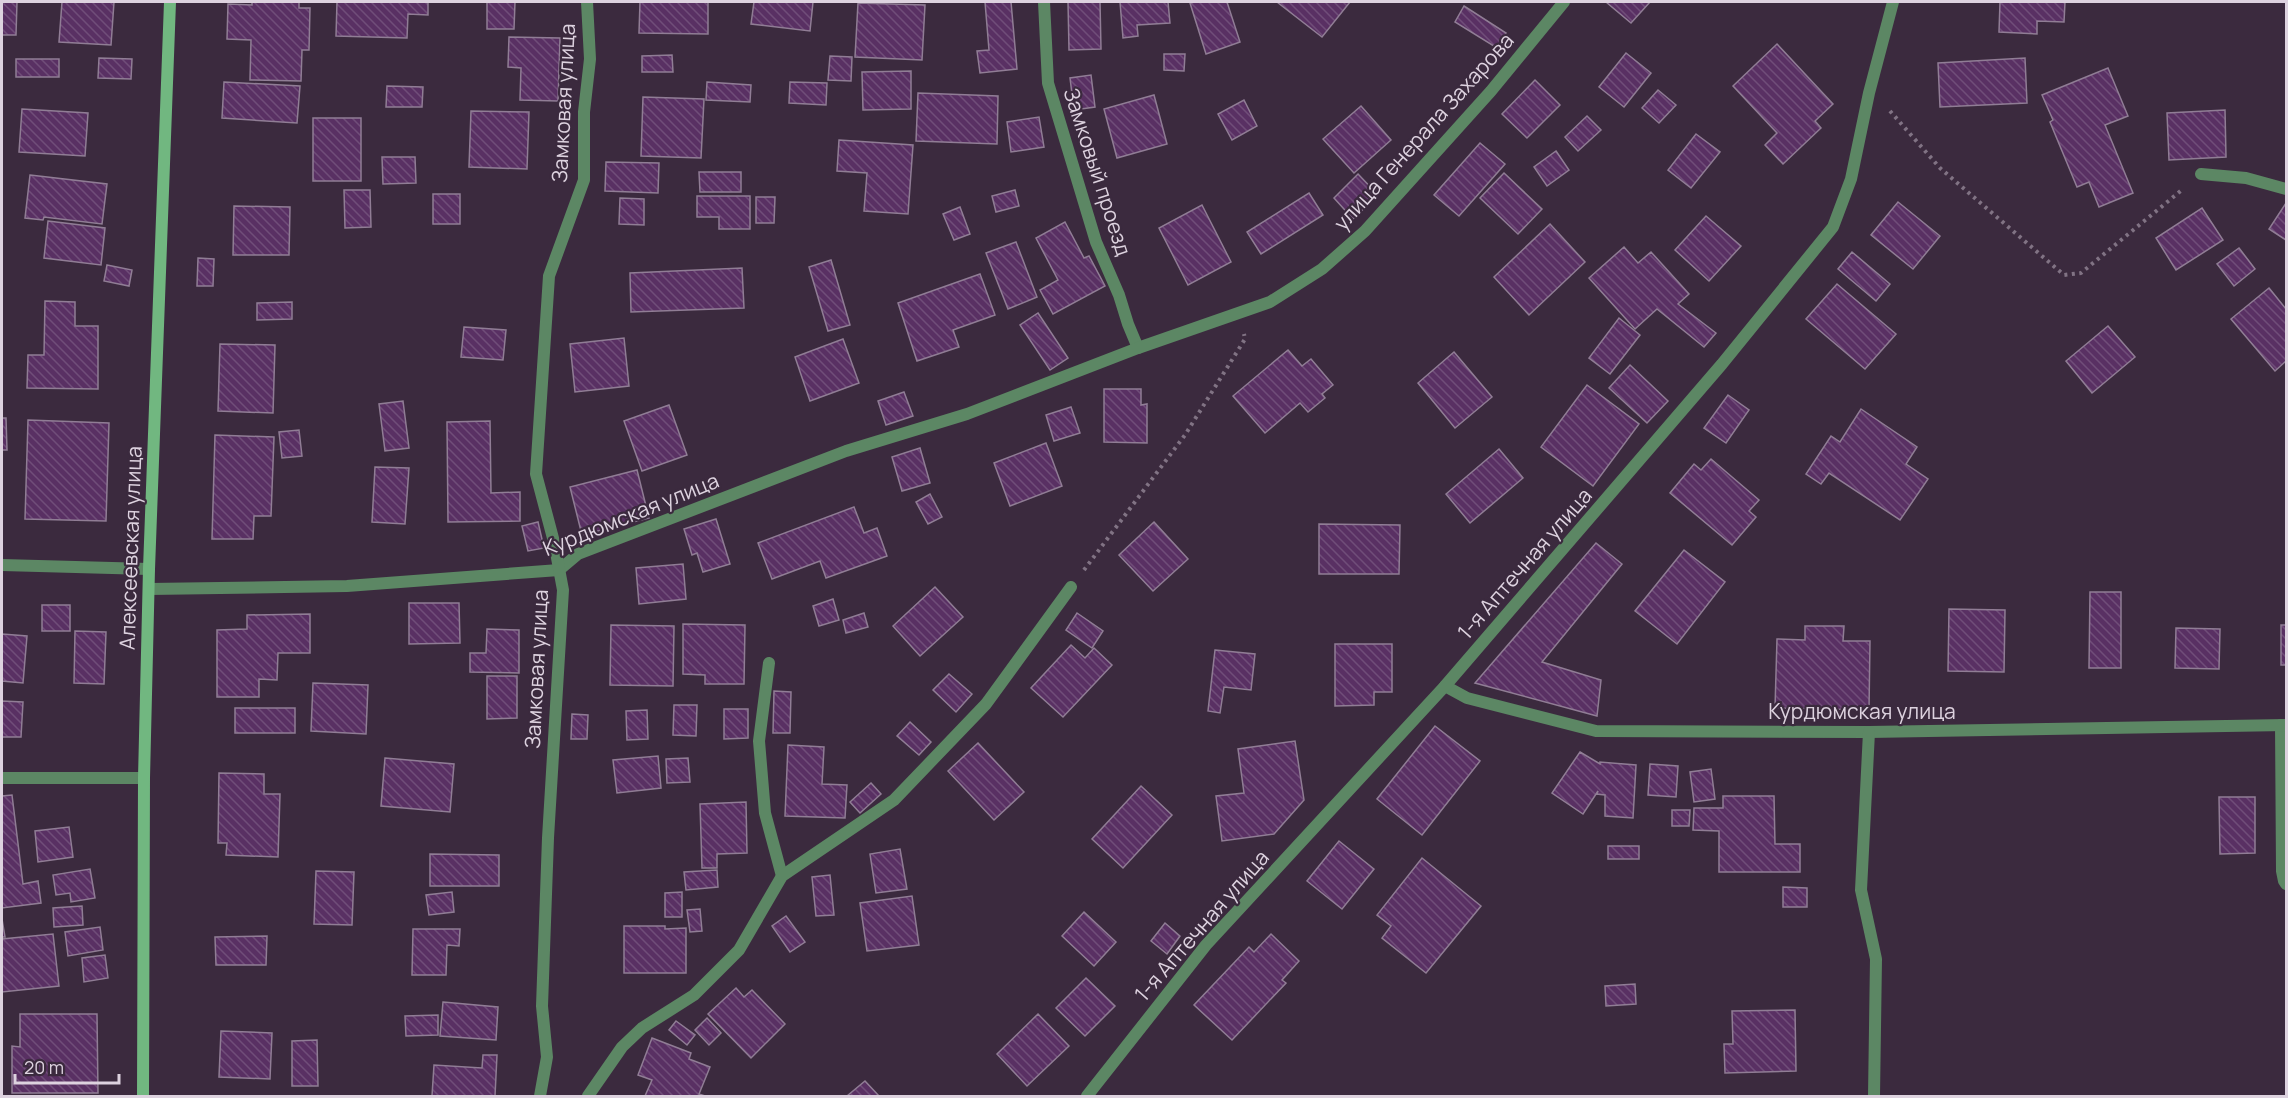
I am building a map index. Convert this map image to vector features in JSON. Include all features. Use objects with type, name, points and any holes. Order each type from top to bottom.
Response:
[{"type":"street","name":"Алексеевская улица","points":[[143,1096],[144,778],[149,569],[170,2]]},
{"type":"street","name":"Замковая улица","points":[[540,1096],[547,1058],[542,1006],[548,838],[563,591],[536,474],[549,276],[584,180],[585,112],[590,59],[587,2]]},
{"type":"street","name":"Замковый проезд","points":[[1044,2],[1047,83],[1096,242],[1119,295],[1138,348]]},
{"type":"street","name":"улица Генерала Захарова","points":[[1138,348],[1270,302],[1322,269],[1365,231],[1491,91],[1564,2]]},
{"type":"street","name":"1-я Аптечная улица","points":[[1087,1096],[1206,945],[1445,686],[1722,364],[1833,227],[1851,179],[1869,93],[1893,2]]},
{"type":"street","points":[[2201,174],[2246,178],[2286,189]]},
{"type":"street","name":"Курдюмская улица","points":[[149,589],[347,586],[559,570],[578,554],[846,451],[967,414],[1138,348]]},
{"type":"street","points":[[2,565],[149,569]]},
{"type":"street","points":[[588,1096],[622,1047],[642,1028],[694,995],[739,950],[782,876],[894,800],[986,704],[1071,587]]},
{"type":"street","points":[[770,663],[759,741],[765,813],[782,876]]},
{"type":"street","name":"Курдюмская улица","points":[[1445,686],[1467,698],[1596,731],[1869,732],[2284,725]]},
{"type":"street","points":[[2284,725],[2282,871],[2286,884]]},
{"type":"street","points":[[1869,732],[1861,891],[1875,959],[1874,1096]]},
{"type":"street","points":[[2,778],[144,778]]},
{"type":"path","points":[[1869,93],[1890,112],[1940,168],[2064,274],[2081,273],[2201,174]]},
{"type":"path","points":[[1071,587],[1185,435],[1245,339],[1241,313]]},
{"type":"building","points":[[2,2],[17,2],[16,35],[2,35]]},
{"type":"building","points":[[62,2],[114,2],[111,45],[59,42]]},
{"type":"building","points":[[252,2],[299,2],[299,8],[310,8],[309,50],[302,50],[301,81],[250,80],[251,40],[227,39],[228,4],[252,5]]},
{"type":"building","points":[[337,2],[428,2],[428,15],[408,14],[407,38],[336,36]]},
{"type":"building","points":[[487,2],[515,2],[514,29],[487,29]]},
{"type":"building","points":[[640,2],[708,2],[708,34],[639,33]]},
{"type":"building","points":[[754,2],[813,2],[810,31],[751,24]]},
{"type":"building","points":[[985,2],[1011,2],[1017,69],[980,73],[977,51],[989,50]]},
{"type":"building","points":[[1068,2],[1100,2],[1101,49],[1069,50]]},
{"type":"building","points":[[1120,2],[1168,2],[1170,23],[1137,25],[1138,36],[1123,38]]},
{"type":"building","points":[[1227,2],[1240,42],[1206,54],[1190,3]]},
{"type":"building","points":[[1277,2],[1350,2],[1322,37]]},
{"type":"building","points":[[1606,2],[1650,2],[1631,23]]},
{"type":"building","points":[[2000,2],[2065,2],[2064,22],[2037,21],[2037,34],[1999,32]]},
{"type":"building","points":[[858,3],[925,5],[922,60],[855,57]]},
{"type":"building","points":[[1464,6],[1506,33],[1497,48],[1455,22]]},
{"type":"building","points":[[509,37],[560,38],[558,101],[520,100],[521,68],[508,67]]},
{"type":"building","points":[[1777,44],[1833,104],[1815,121],[1821,128],[1783,164],[1765,145],[1777,133],[1733,86]]},
{"type":"building","points":[[1626,53],[1651,73],[1624,107],[1599,87]]},
{"type":"building","points":[[1164,54],[1185,54],[1184,71],[1164,70]]},
{"type":"building","points":[[672,55],[673,72],[642,72],[642,56]]},
{"type":"building","points":[[830,56],[852,57],[851,81],[828,80]]},
{"type":"building","points":[[99,58],[132,59],[131,79],[98,78]]},
{"type":"building","points":[[2025,58],[2027,103],[1940,107],[1938,63]]},
{"type":"building","points":[[16,59],[59,59],[59,77],[16,77]]},
{"type":"building","points":[[2108,68],[2128,116],[2105,125],[2133,193],[2099,207],[2089,182],[2077,187],[2050,122],[2053,120],[2042,95]]},
{"type":"building","points":[[911,71],[911,109],[863,110],[862,72]]},
{"type":"building","points":[[1091,75],[1095,107],[1074,110],[1070,78]]},
{"type":"building","points":[[1535,80],[1560,105],[1527,138],[1502,114]]},
{"type":"building","points":[[224,82],[300,86],[297,123],[222,118]]},
{"type":"building","points":[[707,82],[751,85],[750,102],[706,100]]},
{"type":"building","points":[[790,82],[827,83],[826,105],[789,103]]},
{"type":"building","points":[[387,86],[423,87],[422,107],[386,107]]},
{"type":"building","points":[[1658,90],[1676,105],[1659,123],[1642,108]]},
{"type":"building","points":[[918,93],[998,96],[997,144],[916,141]]},
{"type":"building","points":[[1154,95],[1167,144],[1117,158],[1104,109]]},
{"type":"building","points":[[643,97],[704,99],[701,158],[641,156]]},
{"type":"building","points":[[1244,100],[1257,126],[1232,140],[1218,114]]},
{"type":"building","points":[[1361,106],[1391,140],[1354,173],[1323,139]]},
{"type":"building","points":[[22,109],[88,113],[85,156],[19,152]]},
{"type":"building","points":[[2225,110],[2226,157],[2169,160],[2167,113]]},
{"type":"building","points":[[471,111],[529,112],[527,169],[469,167]]},
{"type":"building","points":[[1587,116],[1601,130],[1578,151],[1565,137]]},
{"type":"building","points":[[1039,117],[1044,147],[1011,152],[1007,122]]},
{"type":"building","points":[[313,118],[361,118],[361,181],[313,181]]},
{"type":"building","points":[[1696,134],[1720,152],[1691,188],[1668,170]]},
{"type":"building","points":[[839,140],[913,145],[908,214],[864,211],[867,173],[837,171]]},
{"type":"building","points":[[1480,143],[1505,164],[1459,216],[1434,195]]},
{"type":"building","points":[[1556,151],[1569,170],[1547,186],[1534,167]]},
{"type":"building","points":[[382,157],[415,157],[416,183],[383,184]]},
{"type":"building","points":[[606,162],[659,163],[658,193],[605,191]]},
{"type":"building","points":[[699,172],[741,172],[741,192],[700,192]]},
{"type":"building","points":[[1504,173],[1542,209],[1518,234],[1480,198]]},
{"type":"building","points":[[1358,174],[1378,195],[1353,219],[1334,198]]},
{"type":"building","points":[[30,175],[107,184],[102,224],[44,217],[43,220],[25,218]]},
{"type":"building","points":[[344,190],[370,190],[371,227],[345,228]]},
{"type":"building","points":[[1015,190],[1019,206],[996,212],[992,196]]},
{"type":"building","points":[[1309,193],[1323,215],[1261,254],[1247,232]]},
{"type":"building","points":[[433,194],[460,194],[460,224],[433,224]]},
{"type":"building","points":[[697,196],[750,196],[750,229],[719,229],[719,217],[697,217]]},
{"type":"building","points":[[756,197],[775,197],[774,223],[756,223]]},
{"type":"building","points":[[620,198],[644,199],[644,225],[619,224]]},
{"type":"building","points":[[1898,202],[1940,236],[1913,269],[1871,235]]},
{"type":"building","points":[[2286,203],[2286,240],[2269,229]]},
{"type":"building","points":[[1202,205],[1231,262],[1188,285],[1159,228]]},
{"type":"building","points":[[234,206],[290,207],[289,255],[233,255]]},
{"type":"building","points":[[960,207],[970,234],[954,240],[943,214]]},
{"type":"building","points":[[2202,208],[2223,240],[2176,270],[2156,238]]},
{"type":"building","points":[[1706,216],[1741,246],[1709,281],[1675,250]]},
{"type":"building","points":[[48,221],[105,228],[101,265],[44,258]]},
{"type":"building","points":[[1065,222],[1084,258],[1089,256],[1105,286],[1053,314],[1040,290],[1058,280],[1036,238]]},
{"type":"building","points":[[1550,224],[1585,262],[1529,315],[1494,277]]},
{"type":"building","points":[[1016,242],[1037,297],[1008,309],[986,253]]},
{"type":"building","points":[[1624,247],[1638,263],[1651,252],[1689,294],[1678,304],[1716,333],[1704,347],[1657,309],[1635,329],[1589,278]]},
{"type":"building","points":[[2239,248],[2255,269],[2234,286],[2217,264]]},
{"type":"building","points":[[1852,252],[1890,284],[1876,301],[1838,269]]},
{"type":"building","points":[[198,258],[214,259],[213,286],[197,286]]},
{"type":"building","points":[[831,260],[850,325],[828,331],[809,267]]},
{"type":"building","points":[[107,265],[132,270],[129,286],[104,281]]},
{"type":"building","points":[[742,268],[744,308],[631,312],[630,273]]},
{"type":"building","points":[[980,274],[995,315],[953,330],[959,347],[917,361],[898,303]]},
{"type":"building","points":[[1837,284],[1896,334],[1865,369],[1806,319]]},
{"type":"building","points":[[2269,288],[2286,309],[2286,361],[2275,371],[2231,319]]},
{"type":"building","points":[[45,301],[75,302],[75,326],[98,326],[98,389],[27,388],[28,355],[44,355]]},
{"type":"building","points":[[292,302],[292,319],[257,320],[257,303]]},
{"type":"building","points":[[1038,313],[1068,358],[1050,370],[1020,325]]},
{"type":"building","points":[[1619,318],[1640,335],[1610,374],[1589,358]]},
{"type":"building","points":[[2108,326],[2135,357],[2092,393],[2066,361]]},
{"type":"building","points":[[464,327],[506,330],[503,360],[461,357]]},
{"type":"building","points":[[624,338],[629,386],[575,392],[570,344]]},
{"type":"building","points":[[843,339],[859,383],[810,401],[795,357]]},
{"type":"building","points":[[220,344],[275,345],[273,413],[218,411]]},
{"type":"building","points":[[1288,350],[1302,366],[1311,359],[1333,385],[1322,394],[1325,398],[1308,412],[1300,403],[1265,433],[1233,396]]},
{"type":"building","points":[[1454,352],[1492,397],[1455,428],[1418,383]]},
{"type":"building","points":[[1630,365],[1668,401],[1647,423],[1609,388]]},
{"type":"building","points":[[1587,385],[1639,424],[1593,486],[1541,447]]},
{"type":"building","points":[[1104,389],[1141,389],[1141,405],[1147,404],[1147,443],[1104,442]]},
{"type":"building","points":[[904,392],[913,416],[886,425],[878,401]]},
{"type":"building","points":[[1728,395],[1749,410],[1726,443],[1704,428]]},
{"type":"building","points":[[403,401],[409,448],[385,451],[379,404]]},
{"type":"building","points":[[669,405],[687,455],[642,471],[624,421]]},
{"type":"building","points":[[1071,407],[1080,433],[1054,441],[1046,415]]},
{"type":"building","points":[[1861,409],[1917,447],[1906,464],[1928,479],[1900,520],[1829,473],[1821,484],[1806,474],[1831,436],[1840,442]]},
{"type":"building","points":[[2,418],[6,418],[7,450],[2,450]]},
{"type":"building","points":[[28,420],[109,423],[106,521],[25,519]]},
{"type":"building","points":[[490,421],[491,493],[520,492],[520,521],[448,522],[447,422]]},
{"type":"building","points":[[299,430],[302,456],[282,458],[279,432]]},
{"type":"building","points":[[215,435],[274,437],[271,516],[254,516],[253,539],[212,539]]},
{"type":"building","points":[[1046,443],[1062,486],[1010,506],[994,463]]},
{"type":"building","points":[[920,448],[930,483],[902,491],[892,457]]},
{"type":"building","points":[[1499,449],[1523,478],[1470,523],[1446,494]]},
{"type":"building","points":[[1711,459],[1759,500],[1749,511],[1756,517],[1732,545],[1670,493],[1694,464],[1701,470]]},
{"type":"building","points":[[375,467],[409,468],[405,524],[372,522]]},
{"type":"building","points":[[637,470],[649,518],[582,535],[570,487]]},
{"type":"building","points":[[930,494],[942,517],[928,524],[916,502]]},
{"type":"building","points":[[854,507],[864,533],[877,528],[887,556],[826,578],[820,561],[772,579],[758,543]]},
{"type":"building","points":[[716,519],[730,564],[703,572],[697,553],[692,555],[684,529]]},
{"type":"building","points":[[538,522],[544,548],[528,551],[522,526]]},
{"type":"building","points":[[1154,522],[1188,559],[1153,591],[1119,555]]},
{"type":"building","points":[[1319,524],[1400,525],[1399,574],[1319,574]]},
{"type":"building","points":[[1596,543],[1622,564],[1542,662],[1601,680],[1597,716],[1475,683]]},
{"type":"building","points":[[1684,550],[1725,582],[1677,644],[1635,611]]},
{"type":"building","points":[[683,564],[686,599],[639,604],[636,568]]},
{"type":"building","points":[[935,587],[963,617],[920,656],[893,626]]},
{"type":"building","points":[[2090,592],[2121,592],[2121,668],[2089,668]]},
{"type":"building","points":[[833,599],[839,620],[819,626],[813,606]]},
{"type":"building","points":[[409,603],[459,603],[460,643],[409,644]]},
{"type":"building","points":[[42,605],[70,605],[70,631],[42,631]]},
{"type":"building","points":[[1949,609],[2005,610],[2004,672],[1948,671]]},
{"type":"building","points":[[864,613],[868,627],[846,633],[843,620]]},
{"type":"building","points":[[1077,613],[1103,631],[1092,648],[1066,630]]},
{"type":"building","points":[[310,614],[310,653],[278,653],[277,680],[259,679],[259,697],[217,697],[217,630],[247,629],[247,615]]},
{"type":"building","points":[[683,624],[745,625],[744,684],[705,684],[705,675],[683,674]]},
{"type":"building","points":[[611,625],[674,626],[673,686],[610,685]]},
{"type":"building","points":[[2281,625],[2286,625],[2286,665],[2281,665]]},
{"type":"building","points":[[1805,626],[1844,626],[1843,641],[1870,641],[1869,710],[1775,708],[1777,639],[1805,640]]},
{"type":"building","points":[[2176,628],[2220,629],[2219,669],[2175,668]]},
{"type":"building","points":[[487,629],[519,630],[519,673],[470,672],[470,653],[486,653]]},
{"type":"building","points":[[75,631],[106,632],[104,684],[74,683]]},
{"type":"building","points":[[2,634],[27,636],[23,683],[2,681]]},
{"type":"building","points":[[1335,644],[1392,644],[1392,692],[1374,692],[1374,705],[1335,706]]},
{"type":"building","points":[[1071,645],[1085,658],[1094,648],[1112,665],[1063,717],[1031,688]]},
{"type":"building","points":[[1215,650],[1255,654],[1251,690],[1224,687],[1220,713],[1208,711]]},
{"type":"building","points":[[949,674],[972,694],[956,712],[933,690]]},
{"type":"building","points":[[487,676],[517,676],[517,718],[487,719]]},
{"type":"building","points":[[313,683],[368,685],[366,734],[311,731]]},
{"type":"building","points":[[774,691],[791,692],[790,733],[773,733]]},
{"type":"building","points":[[2,701],[23,702],[21,737],[2,737]]},
{"type":"building","points":[[674,705],[697,705],[696,736],[673,735]]},
{"type":"building","points":[[235,708],[295,708],[295,733],[235,733]]},
{"type":"building","points":[[724,709],[748,709],[748,738],[724,739]]},
{"type":"building","points":[[647,710],[648,739],[627,740],[626,711]]},
{"type":"building","points":[[572,714],[588,715],[587,739],[571,739]]},
{"type":"building","points":[[910,722],[931,742],[919,755],[897,736]]},
{"type":"building","points":[[1435,726],[1480,761],[1422,835],[1377,799]]},
{"type":"building","points":[[1295,741],[1304,800],[1274,834],[1222,841],[1216,796],[1244,793],[1238,749]]},
{"type":"building","points":[[978,743],[1024,792],[994,820],[948,771]]},
{"type":"building","points":[[788,745],[824,747],[822,784],[847,785],[845,818],[785,816]]},
{"type":"building","points":[[1580,752],[1600,764],[1600,762],[1636,765],[1633,818],[1605,816],[1605,795],[1597,794],[1598,791],[1583,814],[1552,793]]},
{"type":"building","points":[[658,756],[661,788],[617,793],[613,760]]},
{"type":"building","points":[[385,758],[454,764],[450,812],[381,806]]},
{"type":"building","points":[[688,758],[690,782],[667,783],[666,759]]},
{"type":"building","points":[[1650,764],[1678,766],[1676,797],[1648,795]]},
{"type":"building","points":[[1711,769],[1715,799],[1694,802],[1690,772]]},
{"type":"building","points":[[219,773],[264,774],[264,794],[280,794],[278,857],[226,855],[227,843],[218,843]]},
{"type":"building","points":[[871,783],[881,794],[860,813],[850,802]]},
{"type":"building","points":[[1141,786],[1172,815],[1123,868],[1092,839]]},
{"type":"building","points":[[12,795],[23,884],[38,881],[41,903],[2,908],[2,796]]},
{"type":"building","points":[[1723,796],[1774,796],[1775,844],[1800,844],[1800,872],[1719,872],[1719,831],[1693,830],[1694,808],[1723,808]]},
{"type":"building","points":[[2219,797],[2255,797],[2255,853],[2220,854]]},
{"type":"building","points":[[746,802],[747,853],[717,854],[717,868],[702,868],[700,804]]},
{"type":"building","points":[[1672,810],[1690,810],[1689,826],[1672,826]]},
{"type":"building","points":[[69,827],[73,857],[38,862],[35,831]]},
{"type":"building","points":[[1339,841],[1374,869],[1342,909],[1307,881]]},
{"type":"building","points":[[1608,846],[1639,846],[1639,859],[1608,859]]},
{"type":"building","points":[[900,849],[907,889],[876,893],[870,854]]},
{"type":"building","points":[[430,854],[499,855],[499,886],[430,886]]},
{"type":"building","points":[[1422,858],[1481,906],[1426,973],[1382,938],[1391,926],[1377,915]]},
{"type":"building","points":[[90,869],[95,898],[71,902],[70,893],[56,895],[53,875]]},
{"type":"building","points":[[717,870],[718,887],[686,890],[684,872]]},
{"type":"building","points":[[316,871],[354,872],[352,925],[314,924]]},
{"type":"building","points":[[830,875],[834,915],[816,916],[812,877]]},
{"type":"building","points":[[1783,887],[1807,888],[1807,907],[1783,907]]},
{"type":"building","points":[[452,892],[454,912],[429,915],[426,895]]},
{"type":"building","points":[[682,892],[682,917],[665,917],[665,893]]},
{"type":"building","points":[[912,896],[919,945],[867,951],[860,903]]},
{"type":"building","points":[[82,906],[83,925],[54,927],[53,908]]},
{"type":"building","points":[[700,909],[702,931],[690,932],[687,910]]},
{"type":"building","points":[[1084,912],[1116,942],[1094,966],[1062,936]]},
{"type":"building","points":[[786,916],[805,942],[790,952],[772,926]]},
{"type":"building","points":[[2,919],[5,937],[2,937]]},
{"type":"building","points":[[1165,923],[1180,936],[1167,954],[1151,941]]},
{"type":"building","points":[[624,926],[686,928],[686,973],[624,973]]},
{"type":"building","points":[[100,927],[103,950],[68,956],[65,932]]},
{"type":"building","points":[[413,929],[460,929],[459,946],[447,945],[446,975],[412,975]]},
{"type":"building","points":[[53,934],[59,986],[2,992],[2,939]]},
{"type":"building","points":[[1271,934],[1299,961],[1282,980],[1286,983],[1232,1040],[1194,1005],[1249,947],[1254,952]]},
{"type":"building","points":[[267,936],[266,965],[216,965],[215,937]]},
{"type":"building","points":[[105,955],[108,978],[84,982],[82,958]]},
{"type":"building","points":[[1086,978],[1115,1006],[1085,1036],[1056,1008]]},
{"type":"building","points":[[1635,984],[1636,1004],[1606,1006],[1605,986]]},
{"type":"building","points":[[736,988],[744,997],[752,990],[785,1024],[751,1058],[708,1014]]},
{"type":"building","points":[[443,1002],[498,1007],[496,1040],[440,1036]]},
{"type":"building","points":[[1795,1010],[1796,1071],[1725,1073],[1724,1044],[1733,1044],[1732,1011]]},
{"type":"building","points":[[20,1014],[97,1014],[98,1093],[12,1093],[12,1046],[20,1047]]},
{"type":"building","points":[[1038,1014],[1069,1046],[1027,1086],[997,1054]]},
{"type":"building","points":[[438,1015],[438,1035],[406,1036],[405,1016]]},
{"type":"building","points":[[707,1018],[721,1033],[709,1045],[695,1030]]},
{"type":"building","points":[[676,1021],[695,1035],[687,1045],[669,1030]]},
{"type":"building","points":[[221,1031],[272,1033],[270,1079],[219,1077]]},
{"type":"building","points":[[652,1038],[691,1053],[689,1059],[710,1067],[699,1094],[705,1096],[645,1096],[652,1080],[638,1075]]},
{"type":"building","points":[[317,1040],[318,1086],[292,1086],[292,1041]]},
{"type":"building","points":[[483,1055],[497,1055],[495,1096],[432,1096],[434,1065],[482,1068]]},
{"type":"building","points":[[865,1081],[879,1096],[847,1096]]}]
